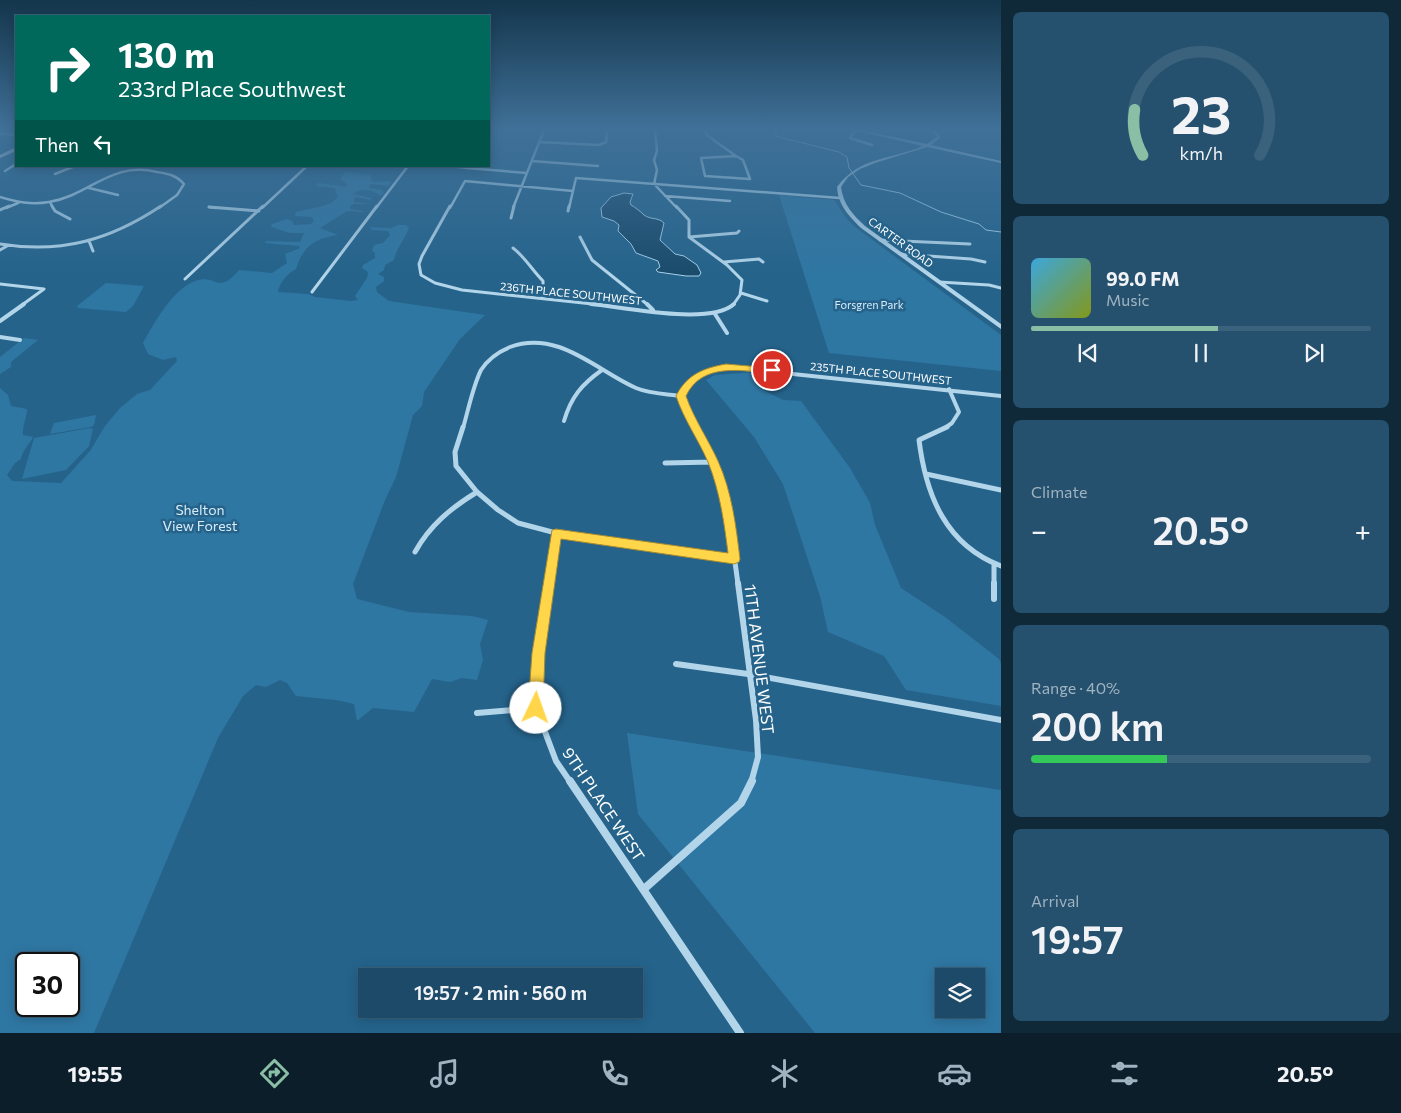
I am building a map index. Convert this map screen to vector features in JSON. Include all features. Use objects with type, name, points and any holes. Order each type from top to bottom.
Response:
[{"type":"street","points":[[0,197],[18,203],[37,204],[50,202],[89,188],[104,178]]},
{"type":"street","points":[[0,244],[7,246],[44,247],[89,241],[133,225],[178,194],[184,184],[179,178]]},
{"type":"street","points":[[186,279],[294,178]]},
{"type":"street","points":[[312,292],[399,178]]},
{"type":"street","points":[[511,218],[511,213],[525,178]]},
{"type":"street","points":[[568,211],[576,178]]},
{"type":"street","points":[[579,178],[840,198],[839,188],[846,178]]},
{"type":"street","points":[[654,184],[655,178]]},
{"type":"street","points":[[738,178],[750,178]]},
{"type":"street","name":"236TH PLACE SOUTHWEST","points":[[521,186],[465,182],[419,264],[421,275],[427,279],[462,290],[703,315],[715,314]]},
{"type":"street","points":[[654,184],[689,220],[689,237],[699,247],[724,262],[741,277],[743,288],[741,294],[730,307],[715,314],[727,333]]},
{"type":"street","points":[[521,186],[573,191]]},
{"type":"street","points":[[89,188],[118,195]]},
{"type":"street","points":[[665,196],[730,201]]},
{"type":"street","name":"CARTER ROAD","points":[[840,198],[854,220],[994,322]]},
{"type":"street","points":[[50,202],[55,211],[70,219]]},
{"type":"street","points":[[0,210],[18,203]]},
{"type":"street","points":[[209,207],[259,211]]},
{"type":"street","points":[[689,237],[737,233],[739,231]]},
{"type":"street","points":[[580,237],[585,242],[586,253],[592,260],[642,298],[653,310]]},
{"type":"street","points":[[880,240],[970,244]]},
{"type":"street","points":[[89,241],[93,251]]},
{"type":"street","points":[[0,250],[7,246]]},
{"type":"street","points":[[513,248],[521,254],[528,267],[543,281],[543,298]]},
{"type":"street","points":[[900,254],[971,259],[985,262]]},
{"type":"street","points":[[724,262],[759,259],[763,262]]},
{"type":"street","points":[[939,282],[989,285],[1001,288]]},
{"type":"street","points":[[0,284],[44,289],[0,321]]},
{"type":"street","points":[[741,294],[767,301]]},
{"type":"street","points":[[994,322],[1001,327]]},
{"type":"street","points":[[0,337],[20,340]]},
{"type":"street","points":[[681,396],[637,389],[602,370],[585,357],[549,344],[532,343],[514,346],[501,351],[487,360],[481,371],[455,452],[456,466],[477,492],[498,510],[518,522],[556,533],[734,559]]},
{"type":"street","name":"235TH PLACE SOUTHWEST","points":[[681,396],[686,386],[695,377],[713,369],[726,367],[949,389],[1001,396]]},
{"type":"street","points":[[564,421],[569,402],[580,385],[602,370]]},
{"type":"street","points":[[949,389],[959,412],[956,421],[949,428],[931,432],[919,440],[920,453],[931,496],[942,518],[958,538],[975,552],[994,564],[1001,566]]},
{"type":"street","name":"11TH AVENUE WEST","points":[[644,888],[741,803],[754,777],[758,758],[756,720],[748,674],[727,504],[713,462],[688,416],[681,396]]},
{"type":"street","points":[[665,464],[713,462]]},
{"type":"street","points":[[926,474],[1001,490]]},
{"type":"street","points":[[415,552],[422,536],[449,510],[477,492]]},
{"type":"street","name":"9TH PLACE WEST","points":[[556,533],[538,653],[536,708],[556,761],[644,888],[740,1033]]},
{"type":"street","points":[[994,564],[994,599]]},
{"type":"street","points":[[676,664],[748,674],[1001,720]]},
{"type":"street","points":[[477,713],[536,708]]},
{"type":"green space","name":"Shelton View Forest","points":[[341,178],[371,178],[374,182],[389,181],[391,183],[388,186],[371,184],[369,188],[382,190],[384,193],[380,196],[367,190],[353,194],[372,198],[369,200],[357,197],[354,199],[354,202],[373,204],[354,204],[350,206],[350,209],[364,211],[347,211],[320,228],[338,235],[316,241],[306,249],[296,269],[285,278],[278,292],[308,294],[315,297],[351,301],[358,300],[355,296],[367,278],[368,272],[362,268],[363,265],[375,258],[375,253],[372,251],[374,245],[383,243],[390,235],[388,231],[372,230],[370,227],[391,228],[398,225],[406,225],[409,228],[394,260],[385,265],[384,270],[378,274],[384,277],[384,281],[376,287],[377,292],[389,301],[485,315],[460,339],[424,392],[422,406],[413,415],[396,477],[385,500],[353,584],[357,599],[409,612],[472,616],[488,620],[480,644],[483,660],[477,680],[462,678],[450,682],[432,679],[414,712],[373,708],[357,721],[354,704],[336,700],[296,696],[287,683],[280,680],[266,687],[256,685],[243,696],[218,738],[94,1033],[0,1033],[0,388],[8,395],[11,406],[27,409],[23,435],[33,437],[21,459],[15,463],[7,475],[12,481],[61,483],[90,451],[105,426],[120,408],[137,394],[150,390],[177,361],[176,357],[163,360],[148,354],[143,343],[158,317],[179,291],[187,285],[202,279],[221,283],[226,282],[239,270],[272,273],[287,263],[285,254],[300,248],[299,246],[264,243],[267,241],[300,242],[304,233],[290,233],[271,227],[272,224],[287,219],[292,221],[294,225],[311,224],[314,221],[312,217],[295,216],[296,212],[323,206],[333,202],[338,196],[335,191],[336,188],[316,186],[318,183],[347,187],[347,184]]},
{"type":"green space","name":"Forsgren Park","points":[[779,195],[834,200],[855,227],[1001,335],[1001,371],[829,353]]},
{"type":"green space","points":[[106,283],[144,286],[133,306],[126,312],[78,308],[77,306]]},
{"type":"green space","points":[[24,338],[38,340],[11,362],[11,367],[0,374],[0,357]]},
{"type":"green space","points":[[757,372],[765,391],[783,400],[801,401],[850,468],[870,503],[875,525],[901,588],[945,617],[999,659],[1001,664],[1001,706],[906,690],[884,656],[828,632],[820,596],[783,484],[754,437],[706,380],[715,375]]},
{"type":"green space","points":[[96,415],[94,425],[91,427],[50,434],[54,423]]},
{"type":"green space","points":[[93,429],[89,446],[66,470],[22,479],[34,438]]},
{"type":"green space","points":[[627,733],[1001,790],[1001,1033],[815,1033],[638,814]]},
{"type":"shaded area","points":[[624,193],[633,194],[630,202],[631,205],[644,215],[664,223],[660,240],[675,254],[684,256],[697,265],[701,273],[699,276],[658,272],[656,270],[660,267],[658,261],[636,253],[631,244],[618,231],[619,225],[602,217],[601,208],[611,197]]},
{"type":"waterway","points":[[856,178],[861,185],[900,193],[941,212],[979,224],[986,230],[1001,232]]},
{"type":"route","points":[[536,708],[538,653],[556,533],[734,559],[727,504],[713,462],[688,416],[681,396],[686,386],[695,377],[713,369],[726,367],[772,370]]}]
